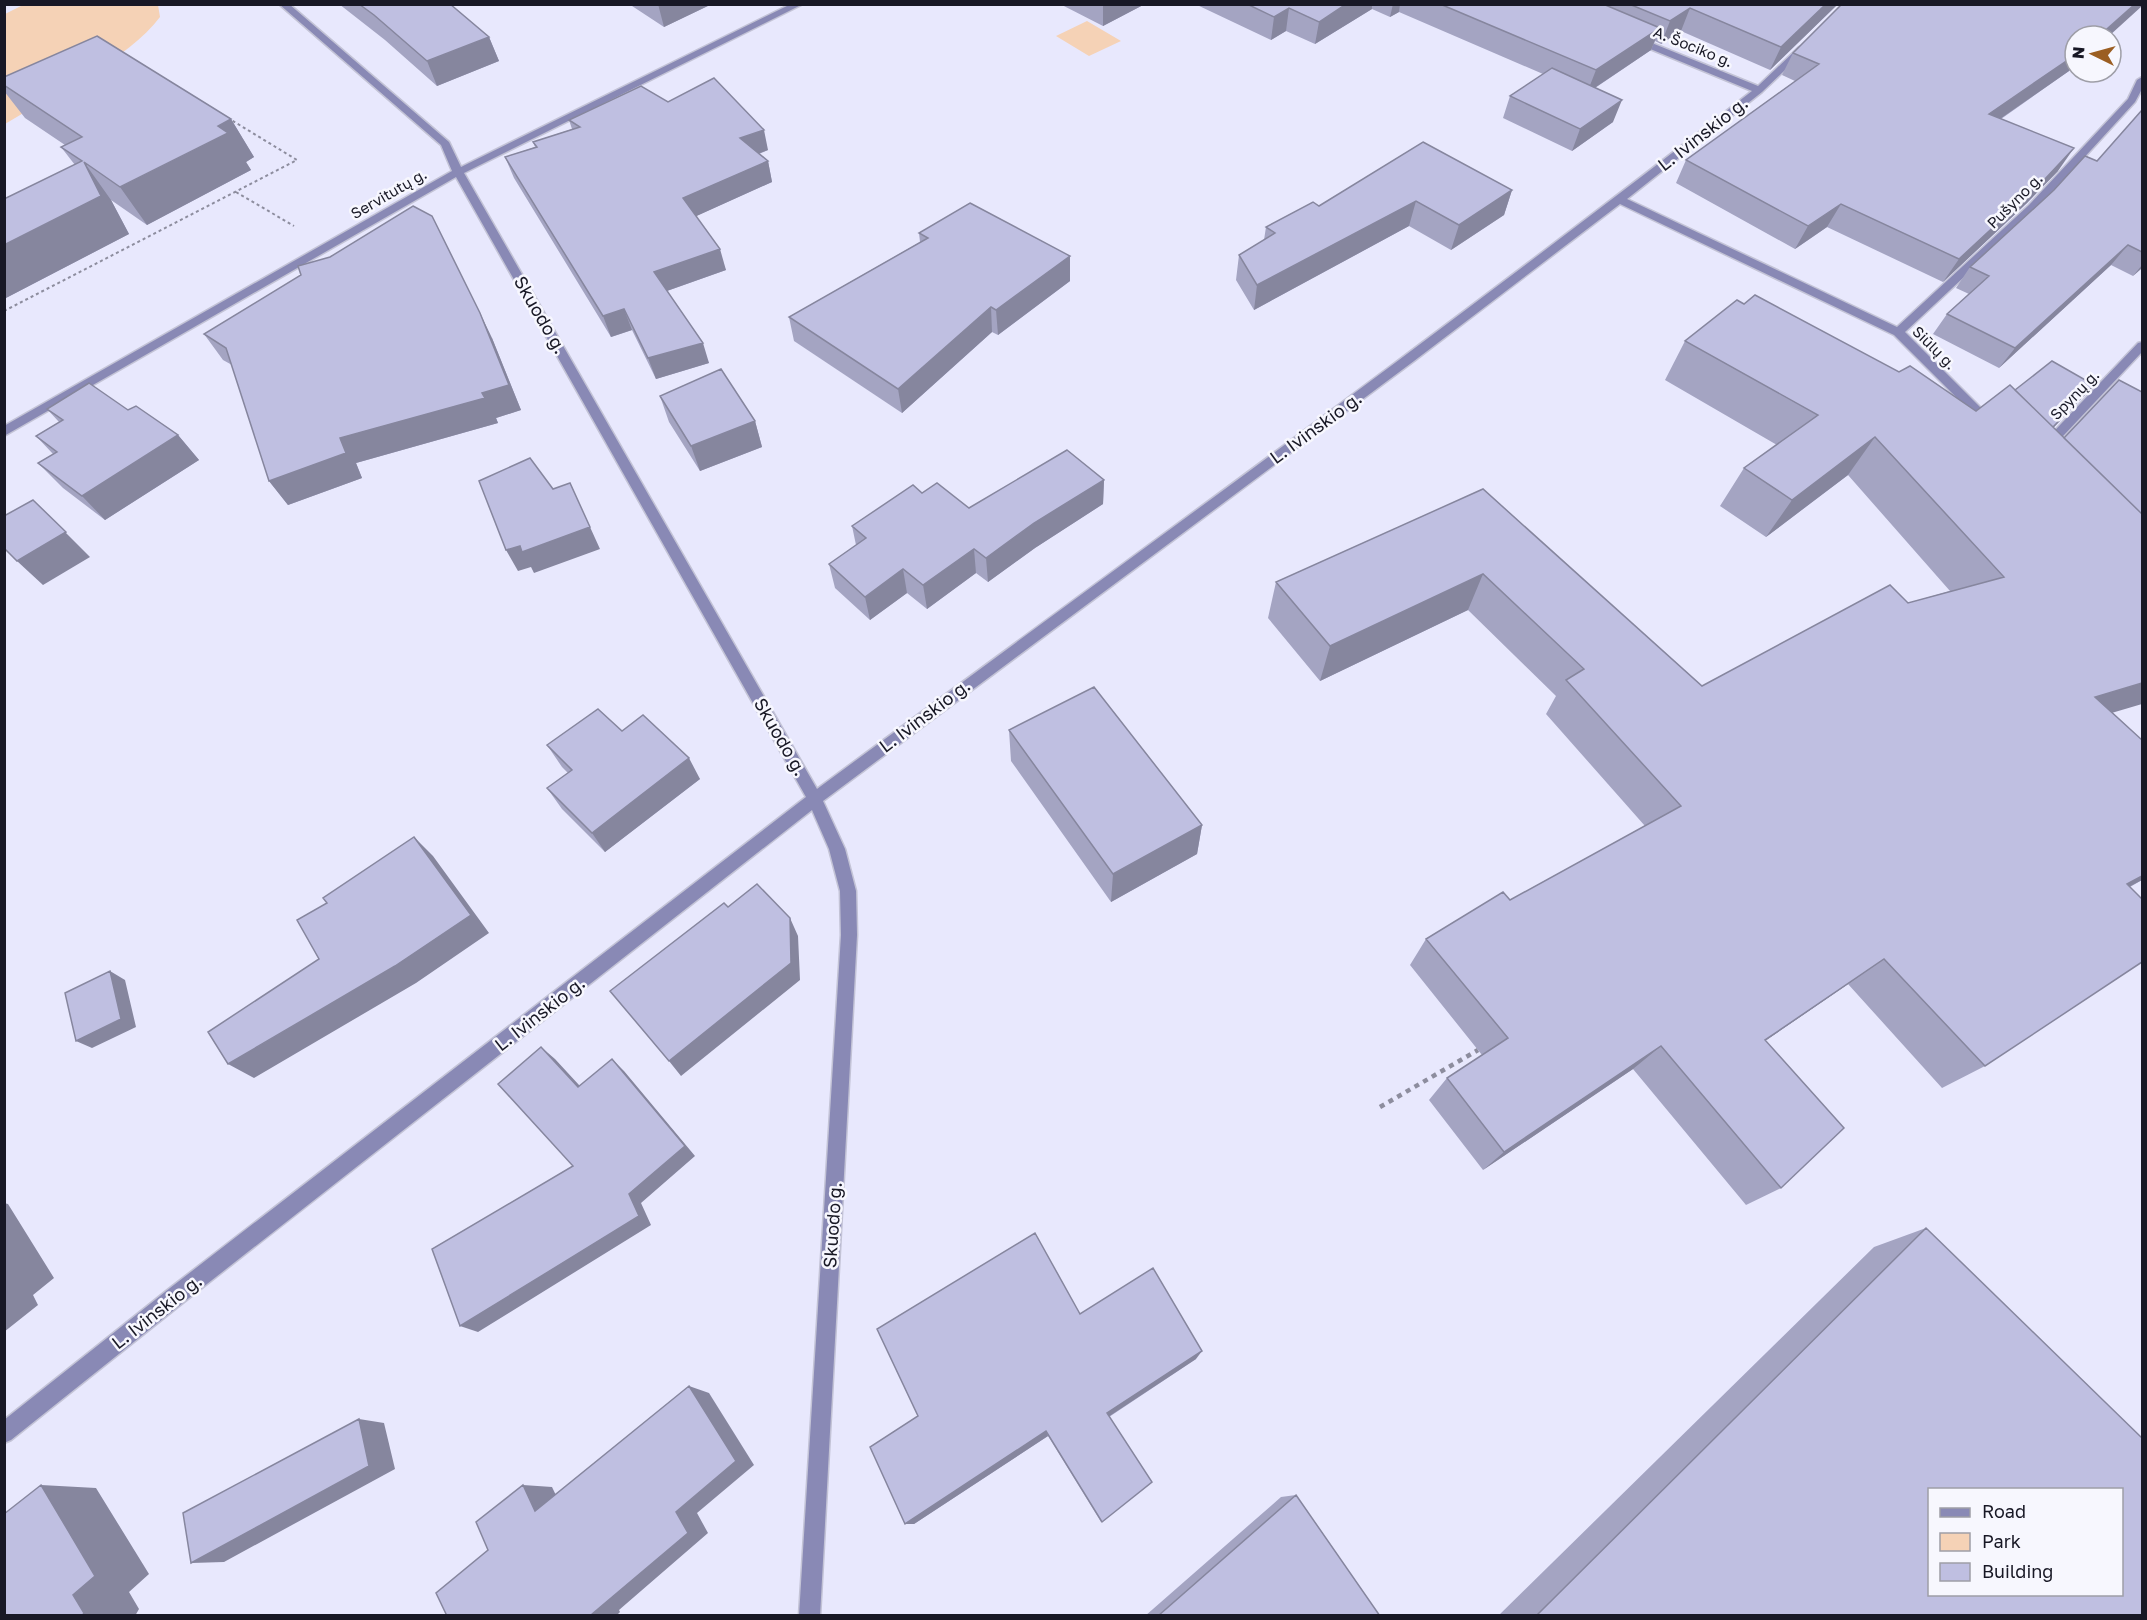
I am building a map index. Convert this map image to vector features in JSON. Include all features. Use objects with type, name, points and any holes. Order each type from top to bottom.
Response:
[{"type":"street","name":"Skuodo g.","points":[[283,4],[445,144],[458,172],[815,799],[837,849],[848,891],[849,935],[809,1616]]},
{"type":"street","name":"Servitutų g.","points":[[4,432],[458,172],[800,4]]},
{"type":"street","name":"A. Šociko g.","points":[[1627,36],[1759,90]]},
{"type":"street","name":"L. Ivinskio g.","points":[[4,1433],[177,1295],[815,799],[1410,358],[1619,199],[1759,90],[1806,45]]},
{"type":"street","name":"Pušyno g.","points":[[1898,332],[2033,207],[2132,100],[2142,80]]},
{"type":"street","name":"Siūlų g.","points":[[1619,199],[1898,332],[1996,431]]},
{"type":"street","name":"Spynų g.","points":[[2037,455],[2142,346]]},
{"type":"path","points":[[4,311],[297,160],[225,117]]},
{"type":"path","points":[[236,191],[300,229]]},
{"type":"path","points":[[1380,1107],[1478,1050]]},
{"type":"green space","points":[[23,5],[158,5],[160,17],[129,48],[109,62],[5,124],[5,14]]},
{"type":"green space","points":[[1087,21],[1121,41],[1089,56],[1056,36]]},
{"type":"building","points":[[359,4],[450,4],[489,37],[427,61]]},
{"type":"building","points":[[1247,4],[1346,4],[1319,22],[1289,8],[1274,17]]},
{"type":"building","points":[[1440,4],[1603,4],[1660,28],[1596,70]]},
{"type":"building","points":[[1629,4],[1826,4],[1781,47],[1690,8],[1670,21]]},
{"type":"building","points":[[1842,4],[2135,4],[2112,24],[2063,24],[2063,63],[1989,114],[2074,148],[2044,180],[1959,259],[1841,204],[1808,226],[1686,160],[1819,64],[1793,53]]},
{"type":"building","points":[[97,36],[231,119],[218,126],[228,133],[120,187],[84,162],[101,196],[4,245],[4,199],[82,161],[61,147],[82,137],[4,85],[4,77]]},
{"type":"building","points":[[1552,68],[1622,100],[1580,129],[1510,96]]},
{"type":"building","points":[[714,78],[764,130],[740,138],[768,161],[683,198],[720,249],[654,272],[703,343],[648,358],[624,309],[603,316],[505,157],[537,147],[533,142],[580,127],[569,120],[641,86],[668,102]]},
{"type":"building","points":[[2142,110],[2142,252],[2128,245],[2015,348],[1947,314],[1989,276],[1970,267],[2054,190],[2085,156],[2097,161]]},
{"type":"building","points":[[1423,142],[1512,190],[1459,225],[1416,201],[1257,285],[1239,255],[1275,233],[1266,227],[1313,202],[1319,206]]},
{"type":"building","points":[[970,203],[1070,256],[996,310],[991,307],[898,389],[789,317],[928,238],[919,233]]},
{"type":"building","points":[[413,206],[432,216],[480,313],[509,385],[482,393],[485,398],[340,438],[346,453],[269,481],[226,348],[204,334],[301,275],[298,266],[330,257]]},
{"type":"building","points":[[1755,295],[1899,372],[1910,366],[1976,411],[2010,385],[2142,514],[2142,683],[2095,697],[2142,740],[2142,876],[2127,884],[2142,899],[2142,962],[1985,1066],[1884,959],[1765,1040],[1844,1128],[1781,1188],[1661,1046],[1504,1152],[1447,1078],[1508,1038],[1426,939],[1503,892],[1510,900],[1681,806],[1566,680],[1584,669],[1483,574],[1330,646],[1276,582],[1483,489],[1702,686],[1890,585],[1908,603],[2004,577],[1875,437],[1792,500],[1744,468],[1818,415],[1685,341],[1737,300],[1744,304]]},
{"type":"building","points":[[2052,361],[2094,385],[2053,427],[2015,390]]},
{"type":"building","points":[[721,369],[755,421],[691,446],[660,396]]},
{"type":"building","points":[[2119,380],[2142,392],[2142,514],[2064,438]]},
{"type":"building","points":[[89,383],[128,410],[136,406],[178,435],[82,496],[38,463],[57,452],[36,436],[63,420],[47,409]]},
{"type":"building","points":[[1067,450],[1104,480],[1034,523],[986,558],[974,549],[923,585],[903,569],[865,597],[829,564],[866,538],[852,526],[913,485],[922,493],[937,483],[969,508]]},
{"type":"building","points":[[530,458],[553,489],[570,483],[590,527],[522,552],[520,546],[506,550],[479,481]]},
{"type":"building","points":[[33,500],[66,532],[17,561],[4,548],[4,516]]},
{"type":"building","points":[[1094,687],[1202,825],[1113,874],[1009,730]]},
{"type":"building","points":[[598,709],[622,731],[643,715],[689,758],[592,833],[547,788],[572,770],[547,745]]},
{"type":"building","points":[[414,837],[471,915],[395,966],[228,1064],[208,1032],[319,959],[297,920],[327,903],[323,898]]},
{"type":"building","points":[[757,884],[790,918],[791,963],[669,1061],[610,991],[724,903],[728,907]]},
{"type":"building","points":[[110,971],[121,1019],[76,1041],[65,993]]},
{"type":"building","points":[[541,1047],[578,1087],[612,1059],[685,1146],[629,1194],[639,1216],[460,1326],[432,1249],[573,1166],[498,1084]]},
{"type":"building","points":[[1926,1228],[2142,1438],[2142,1616],[1536,1616]]},
{"type":"building","points":[[1035,1233],[1080,1314],[1153,1268],[1202,1351],[1107,1413],[1152,1482],[1102,1522],[1046,1431],[905,1524],[870,1447],[918,1416],[877,1329]]},
{"type":"building","points":[[689,1386],[736,1461],[676,1512],[688,1533],[592,1616],[447,1616],[436,1593],[488,1550],[476,1522],[523,1485],[535,1511]]},
{"type":"building","points":[[359,1419],[369,1466],[191,1563],[183,1513]]},
{"type":"building","points":[[41,1485],[95,1576],[73,1595],[84,1613],[82,1616],[4,1616],[4,1514]]},
{"type":"building","points":[[1296,1495],[1380,1616],[1158,1616]]}]
